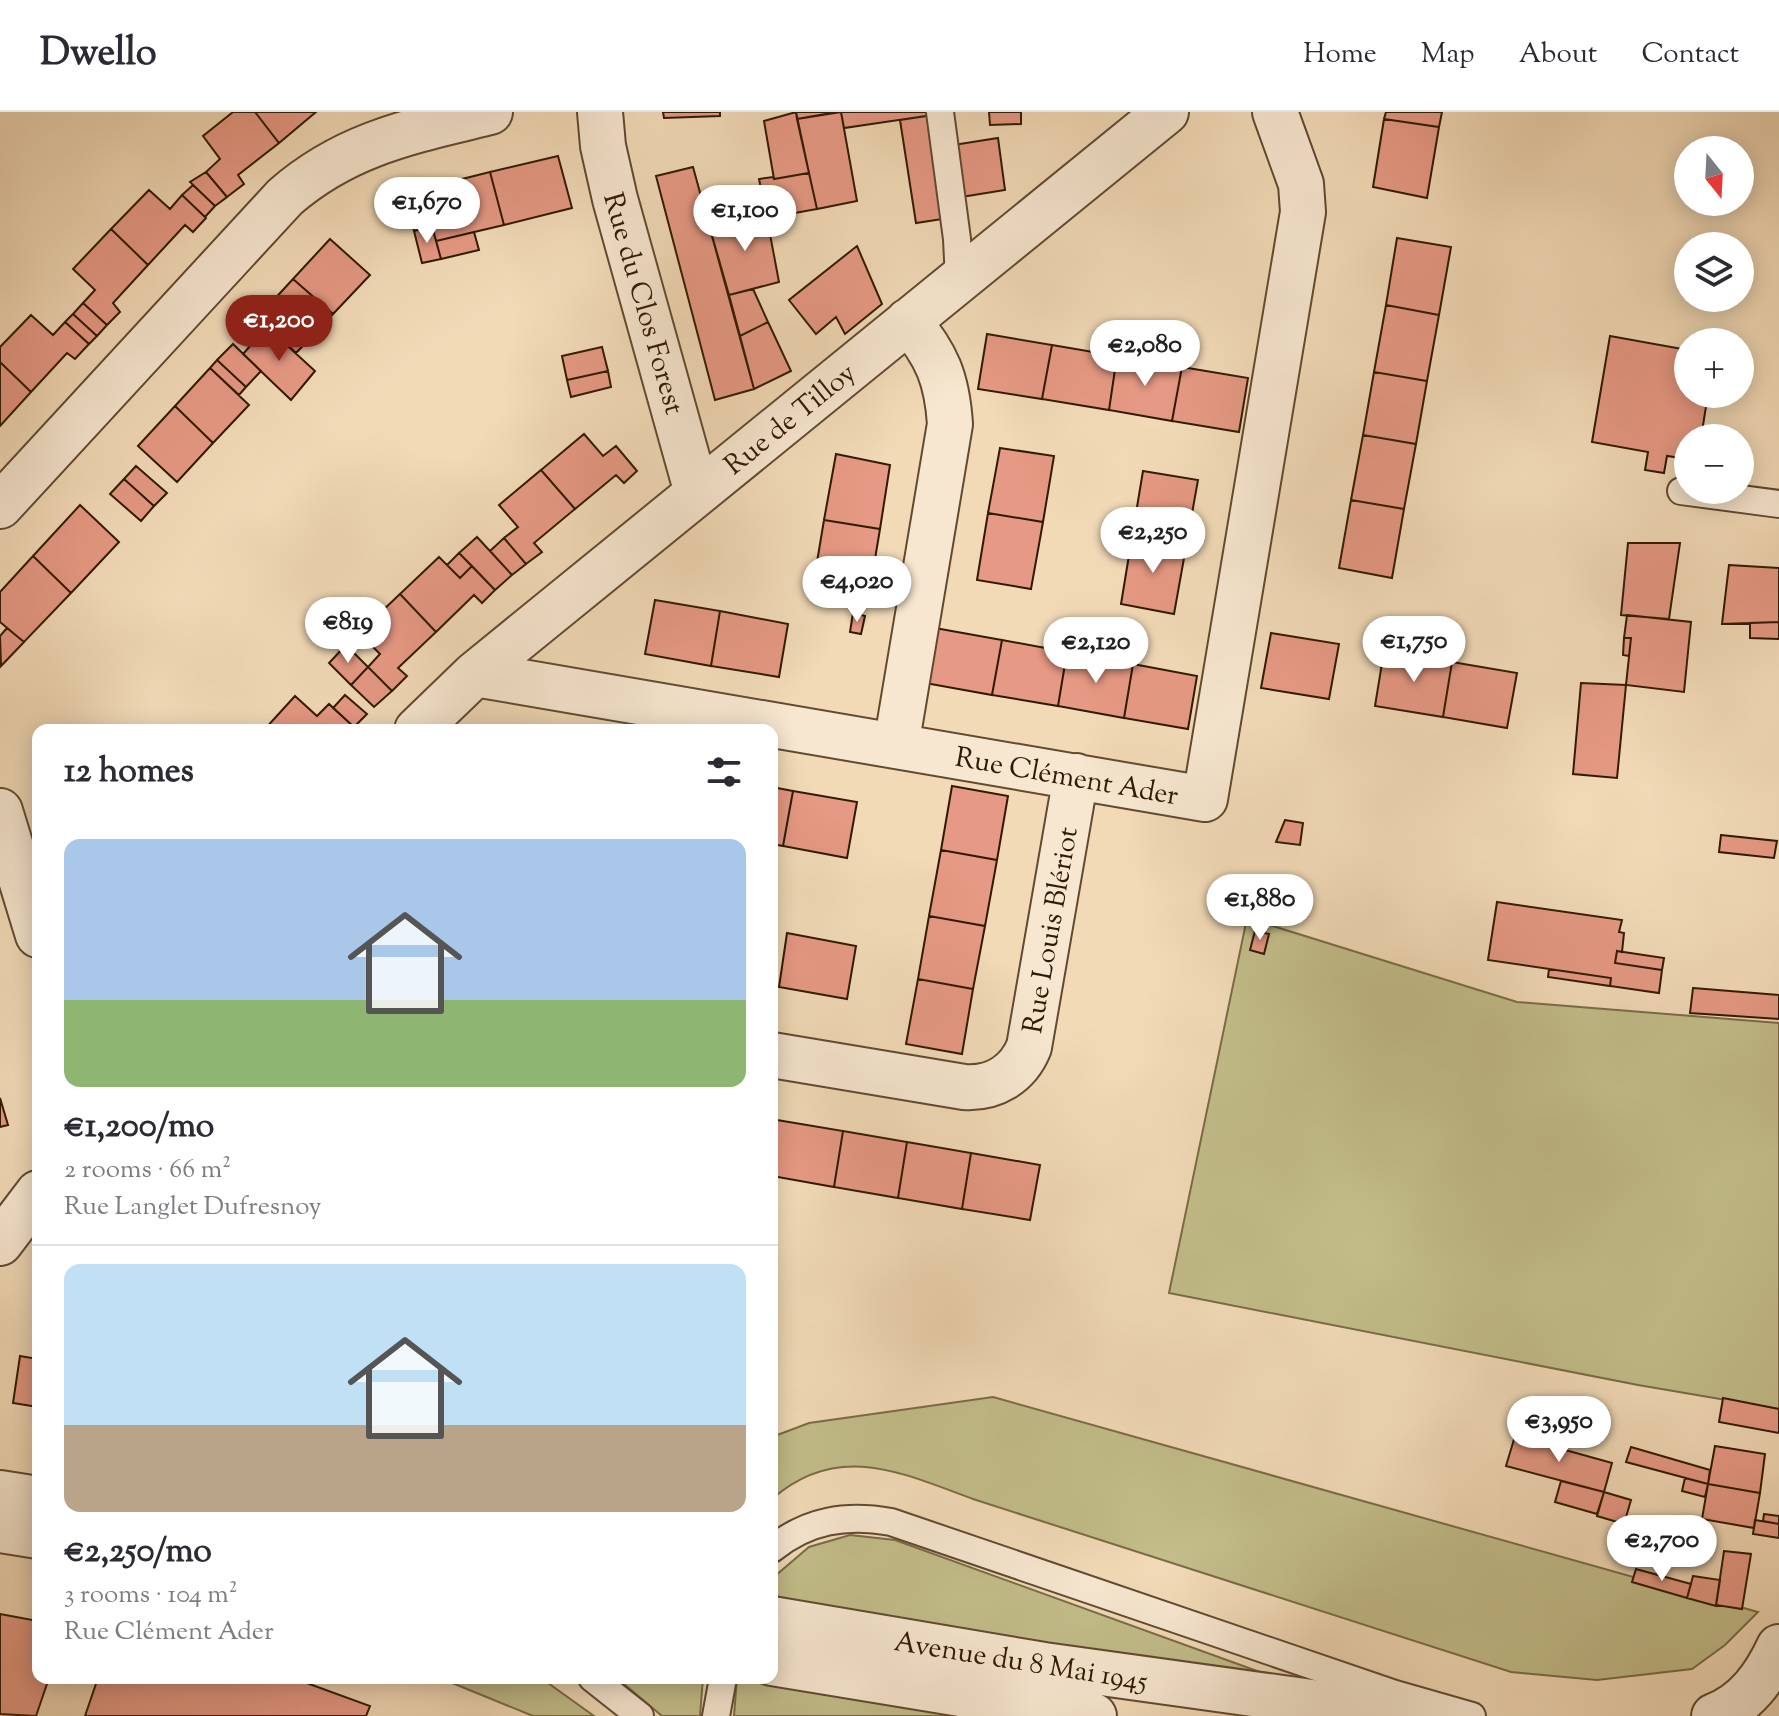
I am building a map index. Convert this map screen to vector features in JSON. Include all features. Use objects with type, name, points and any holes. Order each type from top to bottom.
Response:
[{"type":"street","points":[[0,506],[285,197],[308,177],[385,138],[490,112]]},
{"type":"street","name":"Rue du Clos Forest","points":[[600,112],[603,146],[615,199],[697,493]]},
{"type":"street","name":"Rue de Tilloy","points":[[423,724],[475,674],[1166,112]]},
{"type":"street","name":"Rue Clément Ader","points":[[778,726],[1205,799],[1303,212],[1301,184],[1275,112]]},
{"type":"street","points":[[896,746],[950,424],[944,380],[936,359],[908,321]]},
{"type":"street","name":"Rue Clément Ader","points":[[475,674],[767,724]]},
{"type":"street","name":"Rue Louis Blériot","points":[[778,1056],[964,1087],[988,1085],[1008,1075],[1025,1057],[1029,1047],[1076,776]]},
{"type":"street","points":[[0,811],[32,915]]},
{"type":"street","points":[[0,1243],[32,1201]]},
{"type":"street","points":[[0,1493],[32,1498]]},
{"type":"street","points":[[0,1530],[32,1535]]},
{"type":"street","name":"Avenue du 8 Mai 1945","points":[[778,1620],[1138,1679],[1412,1716]]},
{"type":"street","points":[[1728,1708],[1759,1683],[1779,1647]]},
{"type":"street","name":"Avenue du 8 Mai 1945","points":[[778,1664],[1084,1715]]},
{"type":"lane","points":[[940,112],[957,239],[959,280]]},
{"type":"lane","points":[[1754,501],[1779,504]]},
{"type":"lane","points":[[778,1544],[816,1523],[856,1518],[891,1522],[1395,1694],[1472,1716]]},
{"type":"lane","points":[[928,1645],[1034,1689],[1084,1715]]},
{"type":"lane","points":[[600,1684],[640,1716]]},
{"type":"lane","points":[[716,1716],[722,1684]]},
{"type":"shaded area","points":[[1247,918],[1517,1002],[1779,1023],[1779,1409],[1638,1385],[1169,1293]]},
{"type":"shaded area","points":[[993,1397],[1758,1612],[1725,1645],[1692,1669],[1597,1680],[1511,1672],[896,1472],[846,1467],[821,1471],[797,1481],[778,1495],[778,1435],[809,1423]]},
{"type":"shaded area","points":[[850,1535],[895,1540],[1293,1684],[778,1603],[778,1573],[809,1547]]},
{"type":"shaded area","points":[[778,1679],[973,1716],[734,1716],[737,1684],[778,1684]]},
{"type":"shaded area","points":[[455,1684],[549,1684],[594,1716],[533,1716]]},
{"type":"shaded area","points":[[624,1684],[703,1684],[700,1716],[662,1716]]},
{"type":"building","points":[[233,112],[255,112],[279,143],[238,175],[244,184],[227,197],[206,172],[220,159],[203,136]]},
{"type":"building","points":[[255,112],[316,112],[279,143]]},
{"type":"building","points":[[663,112],[720,112],[720,116],[664,118]]},
{"type":"building","points":[[796,112],[809,173],[774,179],[764,121]]},
{"type":"building","points":[[796,112],[837,112],[797,119]]},
{"type":"building","points":[[841,112],[857,201],[817,209],[797,119]]},
{"type":"building","points":[[841,112],[933,112],[933,115],[844,128]]},
{"type":"building","points":[[989,112],[1021,112],[1021,124],[990,125]]},
{"type":"building","points":[[1386,112],[1442,112],[1439,127],[1384,119]]},
{"type":"building","points":[[933,115],[949,218],[916,223],[900,120]]},
{"type":"building","points":[[1384,119],[1439,127],[1427,198],[1373,187]]},
{"type":"building","points":[[998,138],[1005,190],[955,198],[947,146]]},
{"type":"building","points":[[558,156],[572,208],[504,225],[490,172]]},
{"type":"building","points":[[693,167],[754,389],[715,400],[656,176]]},
{"type":"building","points":[[206,172],[227,197],[215,206],[190,182]]},
{"type":"building","points":[[490,172],[504,225],[436,241],[422,189]]},
{"type":"building","points":[[809,173],[817,209],[767,218],[759,179]]},
{"type":"building","points":[[193,185],[215,206],[205,217],[182,195]]},
{"type":"building","points":[[422,189],[432,226],[414,231],[405,195]]},
{"type":"building","points":[[149,190],[170,209],[182,195],[206,218],[193,232],[185,225],[148,265],[111,229]]},
{"type":"building","points":[[766,213],[779,282],[729,295],[709,225]]},
{"type":"building","points":[[432,226],[441,259],[422,263],[414,231]]},
{"type":"building","points":[[111,229],[148,265],[113,303],[120,312],[107,325],[83,303],[95,290],[73,269]]},
{"type":"building","points":[[474,232],[479,250],[441,259],[436,241]]},
{"type":"building","points":[[1397,238],[1451,247],[1439,315],[1386,305]]},
{"type":"building","points":[[330,239],[370,275],[333,314],[293,279]]},
{"type":"building","points":[[857,246],[882,304],[845,334],[836,317],[816,334],[789,300]]},
{"type":"building","points":[[293,279],[333,314],[296,353],[258,317]]},
{"type":"building","points":[[753,289],[768,322],[740,336],[729,295]]},
{"type":"building","points":[[83,303],[107,325],[97,336],[73,314]]},
{"type":"building","points":[[1386,305],[1439,315],[1427,381],[1374,372]]},
{"type":"building","points":[[73,314],[97,336],[89,344],[65,322]]},
{"type":"building","points":[[31,315],[53,335],[65,322],[89,344],[75,359],[67,353],[31,392],[0,362],[0,347]]},
{"type":"building","points":[[768,322],[791,371],[754,389],[740,336]]},
{"type":"building","points":[[267,327],[315,371],[291,400],[243,354]]},
{"type":"building","points":[[987,334],[1052,345],[1042,399],[978,389]]},
{"type":"building","points":[[1610,336],[1674,347],[1674,408],[1706,408],[1703,424],[1674,424],[1674,457],[1667,456],[1664,473],[1645,470],[1648,452],[1592,442]]},
{"type":"building","points":[[233,344],[261,371],[246,387],[217,360]]},
{"type":"building","points":[[1052,345],[1117,356],[1109,410],[1042,399]]},
{"type":"building","points":[[602,347],[608,371],[567,380],[562,356]]},
{"type":"building","points":[[1117,356],[1182,367],[1172,421],[1109,410]]},
{"type":"building","points":[[217,360],[246,387],[239,395],[210,368]]},
{"type":"building","points":[[0,362],[31,392],[0,426]]},
{"type":"building","points":[[1182,367],[1248,378],[1239,432],[1172,421]]},
{"type":"building","points":[[210,368],[249,405],[213,443],[175,406]]},
{"type":"building","points":[[608,371],[611,387],[571,397],[567,380]]},
{"type":"building","points":[[1374,372],[1427,381],[1416,444],[1363,435]]},
{"type":"building","points":[[175,406],[213,443],[177,482],[138,446]]},
{"type":"building","points":[[584,434],[603,456],[616,446],[637,471],[624,483],[616,475],[575,509],[541,470]]},
{"type":"building","points":[[1363,435],[1416,444],[1404,509],[1351,500]]},
{"type":"building","points":[[1000,448],[1054,456],[1043,522],[988,513]]},
{"type":"building","points":[[836,454],[890,465],[880,529],[824,520]]},
{"type":"building","points":[[136,466],[167,493],[154,506],[124,479]]},
{"type":"building","points":[[541,470],[575,509],[534,543],[542,552],[526,564],[504,538],[518,527],[499,505]]},
{"type":"building","points":[[1143,471],[1198,480],[1186,547],[1132,537]]},
{"type":"building","points":[[124,479],[154,506],[141,521],[110,494]]},
{"type":"building","points":[[1351,500],[1404,509],[1392,578],[1339,568]]},
{"type":"building","points":[[80,505],[119,542],[71,593],[33,556]]},
{"type":"building","points":[[988,513],[1043,522],[1031,589],[977,580]]},
{"type":"building","points":[[824,520],[880,529],[869,595],[813,586]]},
{"type":"building","points":[[477,537],[512,575],[495,590],[459,553]]},
{"type":"building","points":[[1132,537],[1186,547],[1174,614],[1121,604]]},
{"type":"building","points":[[504,538],[526,564],[512,575],[490,551]]},
{"type":"building","points":[[1628,543],[1680,543],[1669,619],[1621,615]]},
{"type":"building","points":[[459,553],[472,566],[460,578],[447,565]]},
{"type":"building","points":[[33,556],[71,593],[24,642],[0,622],[0,592]]},
{"type":"building","points":[[439,557],[460,578],[472,566],[495,590],[482,603],[474,595],[436,632],[400,594]]},
{"type":"building","points":[[1729,565],[1779,568],[1779,622],[1722,624]]},
{"type":"building","points":[[400,594],[436,632],[398,668],[407,676],[392,691],[368,667],[380,654],[359,633]]},
{"type":"building","points":[[655,600],[720,611],[711,666],[645,654]]},
{"type":"building","points":[[720,611],[788,624],[779,677],[711,666]]},
{"type":"building","points":[[853,613],[865,616],[861,634],[850,632]]},
{"type":"building","points":[[1627,615],[1691,622],[1684,692],[1626,685],[1631,638],[1624,638]]},
{"type":"building","points":[[1779,622],[1779,639],[1750,638],[1750,623]]},
{"type":"building","points":[[7,628],[24,642],[1,666],[0,636]]},
{"type":"building","points":[[935,628],[1002,640],[992,695],[925,683]]},
{"type":"building","points":[[1271,633],[1339,644],[1329,699],[1261,688]]},
{"type":"building","points":[[1624,638],[1631,638],[1629,656],[1623,655]]},
{"type":"building","points":[[1002,640],[1067,652],[1058,706],[992,695]]},
{"type":"building","points":[[346,645],[368,667],[351,685],[329,663]]},
{"type":"building","points":[[1384,651],[1452,662],[1443,717],[1375,706]]},
{"type":"building","points":[[1067,652],[1133,664],[1124,718],[1058,706]]},
{"type":"building","points":[[1452,662],[1517,673],[1507,728],[1443,717]]},
{"type":"building","points":[[1133,664],[1197,676],[1188,729],[1124,718]]},
{"type":"building","points":[[368,667],[392,691],[374,707],[351,685]]},
{"type":"building","points":[[1581,683],[1626,685],[1617,778],[1573,774]]},
{"type":"building","points":[[345,695],[367,714],[357,724],[351,724],[333,708]]},
{"type":"building","points":[[295,696],[317,716],[329,704],[351,724],[269,724]]},
{"type":"building","points":[[952,786],[1008,796],[997,860],[941,850]]},
{"type":"building","points":[[778,788],[793,791],[783,846],[778,845]]},
{"type":"building","points":[[793,791],[857,802],[847,858],[783,846]]},
{"type":"building","points":[[1285,820],[1303,823],[1300,845],[1276,842]]},
{"type":"building","points":[[1721,835],[1777,841],[1774,858],[1719,852]]},
{"type":"building","points":[[941,850],[997,860],[985,926],[929,916]]},
{"type":"building","points":[[1497,902],[1622,920],[1619,932],[1624,933],[1622,952],[1617,951],[1615,963],[1662,970],[1659,993],[1610,986],[1611,978],[1488,960]]},
{"type":"building","points":[[929,916],[985,926],[973,989],[918,979]]},
{"type":"building","points":[[1255,931],[1269,934],[1264,954],[1250,950]]},
{"type":"building","points":[[787,933],[856,946],[847,999],[779,987]]},
{"type":"building","points":[[1617,951],[1664,958],[1662,970],[1615,963]]},
{"type":"building","points":[[1549,969],[1611,978],[1610,986],[1548,977]]},
{"type":"building","points":[[918,979],[973,989],[962,1054],[906,1044]]},
{"type":"building","points":[[1693,988],[1779,995],[1779,1019],[1690,1013]]},
{"type":"building","points":[[0,1098],[8,1125],[0,1127]]},
{"type":"building","points":[[778,1120],[843,1131],[834,1187],[778,1177]]},
{"type":"building","points":[[843,1131],[907,1142],[898,1198],[834,1187]]},
{"type":"building","points":[[907,1142],[971,1153],[962,1209],[898,1198]]},
{"type":"building","points":[[971,1153],[1040,1165],[1030,1220],[962,1209]]},
{"type":"building","points":[[20,1356],[32,1358],[32,1406],[13,1403]]},
{"type":"building","points":[[1723,1398],[1779,1409],[1779,1433],[1719,1422]]},
{"type":"building","points":[[1515,1436],[1612,1463],[1604,1492],[1506,1466]]},
{"type":"building","points":[[1715,1446],[1765,1454],[1760,1493],[1708,1484]]},
{"type":"building","points":[[1631,1447],[1710,1470],[1708,1484],[1626,1462]]},
{"type":"building","points":[[1685,1478],[1708,1484],[1705,1497],[1682,1491]]},
{"type":"building","points":[[1561,1481],[1604,1492],[1597,1514],[1555,1502]]},
{"type":"building","points":[[1708,1484],[1760,1493],[1754,1528],[1702,1519]]},
{"type":"building","points":[[1604,1492],[1631,1500],[1624,1524],[1597,1516]]},
{"type":"building","points":[[1764,1514],[1779,1516],[1779,1524],[1763,1521]]},
{"type":"building","points":[[1755,1520],[1779,1524],[1779,1538],[1753,1534]]},
{"type":"building","points":[[1724,1551],[1751,1554],[1742,1609],[1716,1605]]},
{"type":"building","points":[[1636,1569],[1691,1584],[1687,1598],[1632,1582]]},
{"type":"building","points":[[1693,1576],[1720,1580],[1716,1606],[1687,1598]]},
{"type":"building","points":[[0,1614],[32,1620],[32,1684],[47,1684],[36,1716],[0,1714]]},
{"type":"building","points":[[96,1684],[310,1684],[370,1706],[366,1716],[85,1716]]}]
